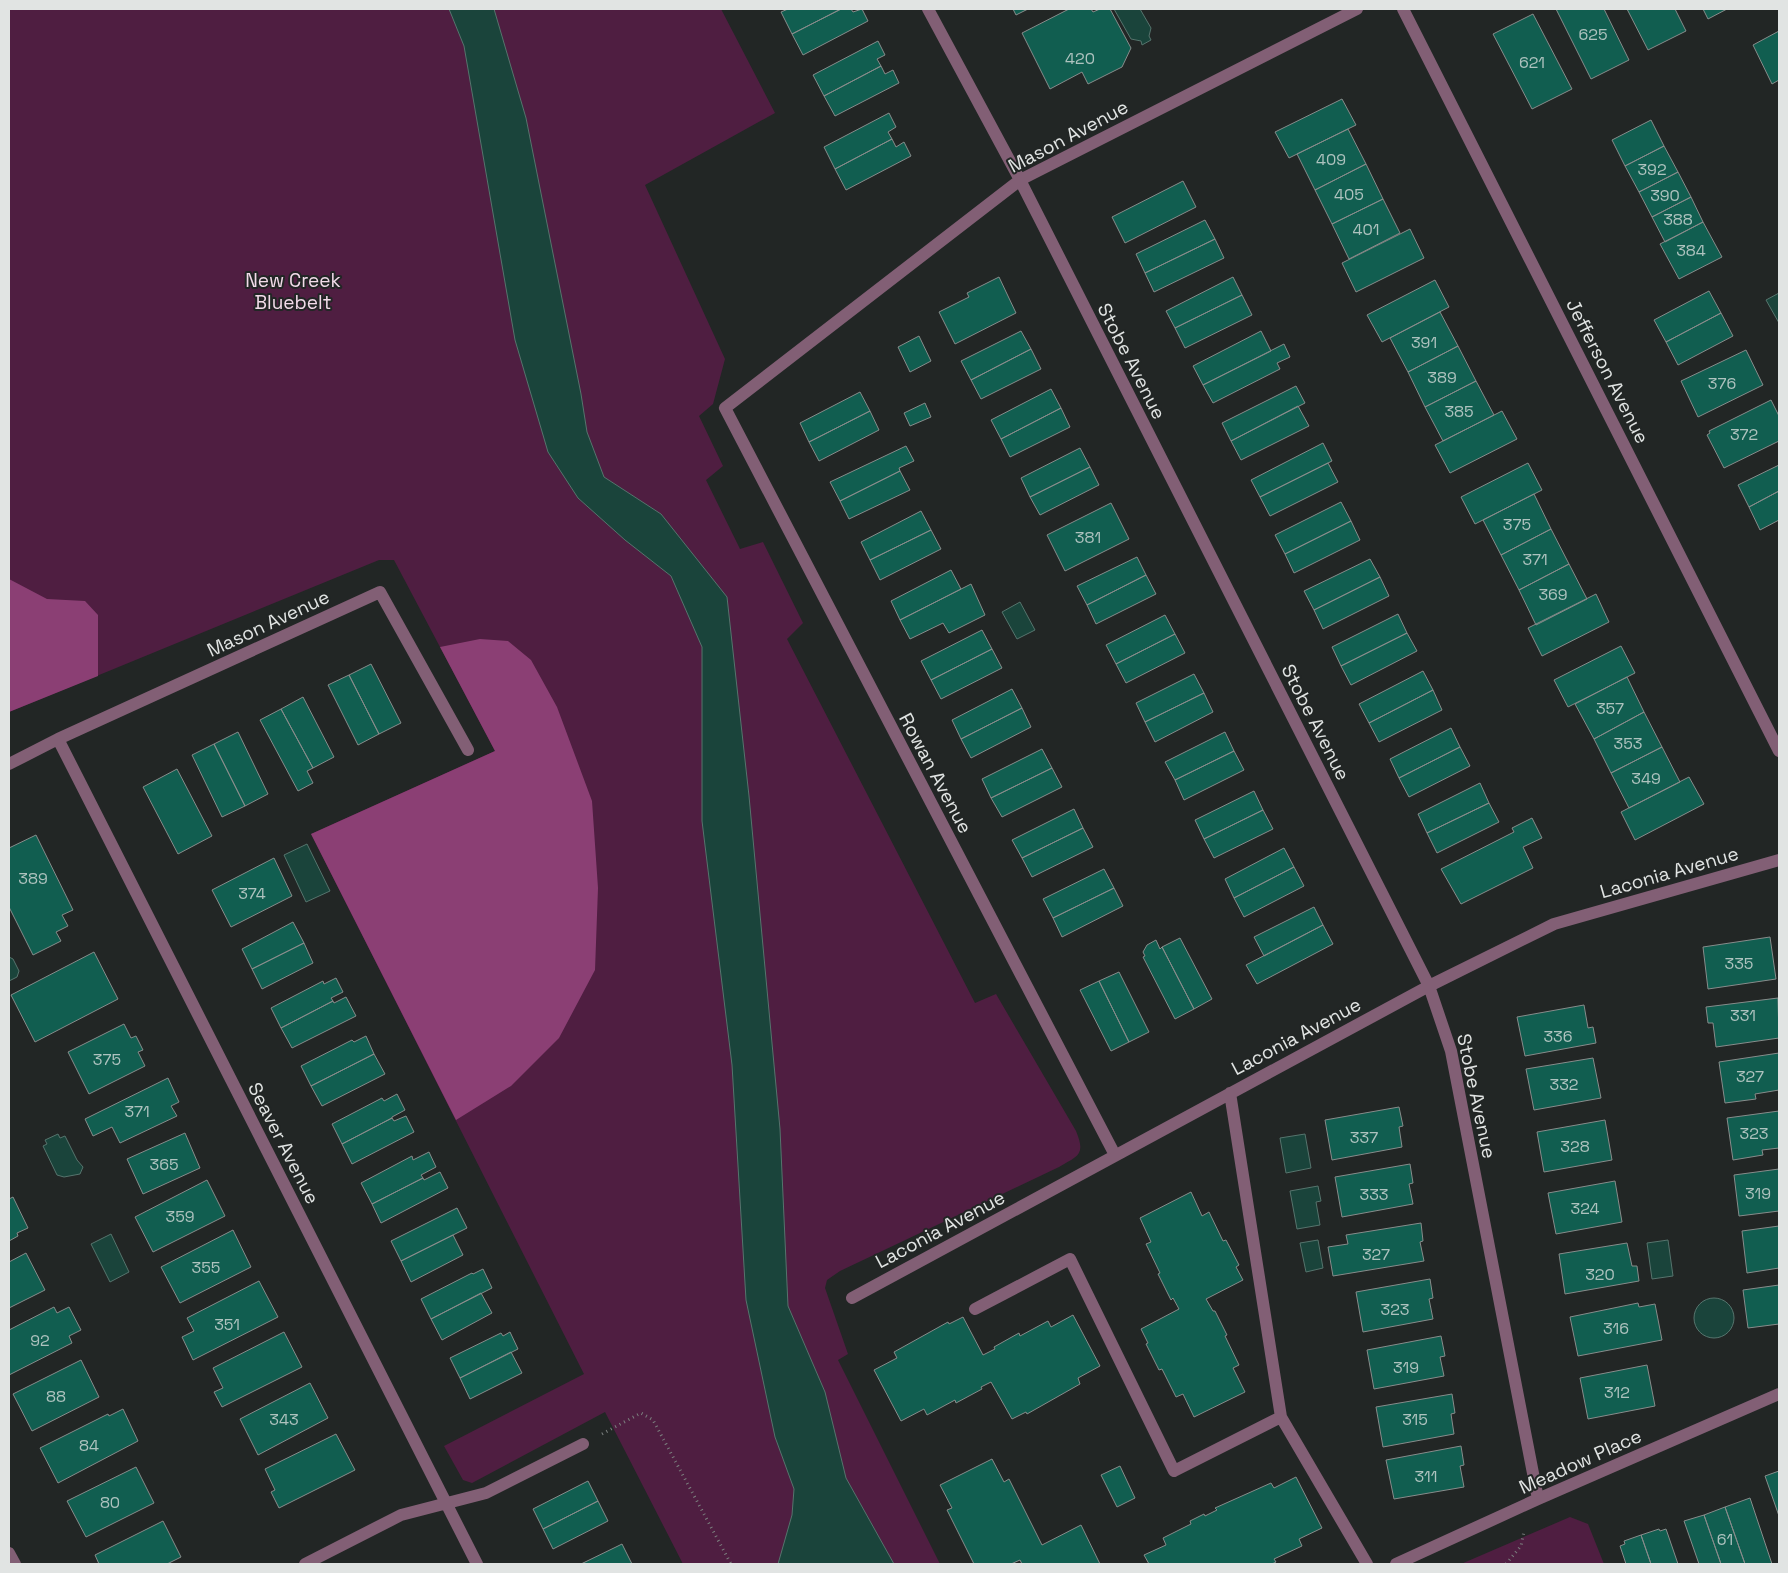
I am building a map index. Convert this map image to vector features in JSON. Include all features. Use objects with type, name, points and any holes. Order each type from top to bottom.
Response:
[{"type":"street","name":"Stobe Avenue","points":[[928,9],[1020,180],[1429,986],[1451,1051],[1534,1501]]},
{"type":"street","name":"Mason Avenue","points":[[725,408],[1020,180],[1357,9]]},
{"type":"street","name":"Jefferson Avenue","points":[[1403,9],[1779,751]]},
{"type":"street","name":"Rowan Avenue","points":[[725,408],[1115,1155]]},
{"type":"street","name":"Mason Avenue","points":[[9,764],[58,739],[380,592],[468,750]]},
{"type":"street","name":"Seaver Avenue","points":[[58,739],[476,1564]]},
{"type":"street","name":"Laconia Avenue","points":[[852,1298],[1429,986],[1554,924],[1779,860]]},
{"type":"street","points":[[1230,1093],[1281,1417],[1367,1564]]},
{"type":"street","points":[[975,1309],[1070,1259],[1174,1471],[1281,1417]]},
{"type":"street","name":"Meadow Place","points":[[1396,1564],[1534,1501],[1779,1394]]},
{"type":"street","points":[[305,1564],[401,1515],[486,1493],[582,1444]]},
{"type":"street","points":[[9,1553],[15,1564]]},
{"type":"path","points":[[582,1444],[641,1413],[653,1420],[731,1564]]},
{"type":"path","points":[[1506,1564],[1522,1546],[1534,1501]]},
{"type":"green space","name":"New Creek Bluebelt","points":[[9,9],[721,9],[775,113],[645,185],[725,359],[713,404],[699,416],[723,466],[706,480],[740,549],[763,542],[803,623],[787,639],[975,1003],[996,994],[1076,1131],[1080,1145],[1078,1154],[1059,1167],[840,1271],[827,1280],[825,1288],[848,1354],[838,1360],[940,1564],[683,1564],[605,1412],[472,1483],[463,1480],[444,1446],[584,1374],[311,834],[495,751],[394,560],[379,560],[9,712]]},
{"type":"green space","points":[[1570,1517],[1588,1524],[1604,1564],[1461,1564]]},
{"type":"shaded area","points":[[449,9],[494,9],[526,118],[587,432],[604,477],[661,514],[727,597],[749,796],[780,1129],[788,1306],[825,1392],[846,1478],[894,1564],[778,1564],[792,1515],[794,1489],[775,1437],[746,1300],[732,1065],[702,821],[702,647],[671,576],[625,540],[578,498],[548,452],[515,340],[464,46]]},
{"type":"shaded area","points":[[1114,9],[1140,9],[1151,28],[1149,36],[1151,40],[1142,45],[1141,41],[1131,39]]},
{"type":"shaded area","points":[[1779,293],[1779,323],[1766,300]]},
{"type":"shaded area","points":[[9,579],[47,599],[85,601],[98,615],[98,676],[9,712]]},
{"type":"shaded area","points":[[1020,602],[1035,630],[1017,639],[1002,612]]},
{"type":"shaded area","points":[[480,639],[508,641],[531,660],[557,707],[592,801],[598,888],[595,970],[559,1038],[511,1086],[456,1120],[311,834],[495,751],[440,647]]},
{"type":"shaded area","points":[[307,844],[330,891],[306,902],[284,855]]},
{"type":"shaded area","points":[[9,957],[13,959],[19,971],[17,977],[9,981]]},
{"type":"shaded area","points":[[58,1134],[60,1138],[65,1136],[77,1160],[83,1167],[80,1174],[64,1177],[57,1175],[43,1146],[47,1144],[45,1140]]},
{"type":"shaded area","points":[[1305,1134],[1311,1168],[1286,1173],[1280,1138]]},
{"type":"shaded area","points":[[1318,1186],[1321,1201],[1316,1202],[1320,1225],[1297,1229],[1290,1191]]},
{"type":"shaded area","points":[[111,1234],[129,1272],[110,1282],[91,1244]]},
{"type":"shaded area","points":[[1318,1240],[1323,1268],[1306,1272],[1300,1243]]},
{"type":"shaded area","points":[[1668,1240],[1673,1276],[1652,1279],[1647,1243]]},
{"type":"shaded area","points":[[1714,1298],[1728,1304],[1734,1318],[1728,1332],[1714,1338],[1700,1332],[1694,1318],[1700,1304]]},
{"type":"building","points":[[788,9],[841,9],[792,34],[781,12]]},
{"type":"building","points":[[841,9],[851,9],[853,12],[862,9],[868,21],[803,55],[792,34]]},
{"type":"building","points":[[1013,9],[1028,9],[1016,15]]},
{"type":"building","points":[[1069,9],[1091,9],[1093,12],[1100,9],[1110,9],[1131,48],[1122,67],[1088,84],[1082,72],[1050,89],[1022,33]]},
{"type":"building","points":[[1556,9],[1604,9],[1629,60],[1591,79]]},
{"type":"building","points":[[1627,9],[1675,9],[1686,31],[1648,50]]},
{"type":"building","points":[[1703,9],[1727,9],[1708,19]]},
{"type":"building","points":[[1533,14],[1572,89],[1532,109],[1493,34]]},
{"type":"building","points":[[1779,31],[1779,80],[1772,84],[1753,45]]},
{"type":"building","points":[[878,41],[885,55],[877,59],[881,66],[824,96],[813,75]]},
{"type":"building","points":[[881,66],[885,74],[893,70],[899,83],[835,116],[824,96]]},
{"type":"building","points":[[1342,99],[1356,125],[1289,158],[1275,132]]},
{"type":"building","points":[[889,113],[896,127],[888,132],[892,139],[835,169],[824,147]]},
{"type":"building","points":[[1651,120],[1664,146],[1625,166],[1612,140]]},
{"type":"building","points":[[1348,129],[1366,164],[1315,190],[1297,154]]},
{"type":"building","points":[[892,139],[896,147],[904,142],[911,156],[846,190],[835,169]]},
{"type":"building","points":[[1664,146],[1678,172],[1639,192],[1625,166]]},
{"type":"building","points":[[1366,164],[1383,199],[1332,224],[1315,190]]},
{"type":"building","points":[[1678,172],[1691,197],[1652,217],[1639,192]]},
{"type":"building","points":[[1183,181],[1196,207],[1125,243],[1112,217]]},
{"type":"building","points":[[1691,197],[1703,222],[1665,242],[1652,217]]},
{"type":"building","points":[[1383,199],[1400,233],[1349,259],[1332,224]]},
{"type":"building","points":[[1205,220],[1215,239],[1145,273],[1136,254]]},
{"type":"building","points":[[1703,222],[1722,257],[1679,279],[1660,244]]},
{"type":"building","points":[[1410,229],[1424,258],[1356,292],[1342,263]]},
{"type":"building","points":[[1215,239],[1224,258],[1154,292],[1145,273]]},
{"type":"building","points":[[999,277],[1016,313],[955,344],[939,312],[969,297],[967,293]]},
{"type":"building","points":[[1233,277],[1242,295],[1175,328],[1166,311]]},
{"type":"building","points":[[1435,280],[1449,307],[1382,342],[1367,315]]},
{"type":"building","points":[[1709,291],[1721,313],[1666,342],[1654,320]]},
{"type":"building","points":[[1242,295],[1252,315],[1185,348],[1175,328]]},
{"type":"building","points":[[1440,312],[1458,346],[1408,372],[1390,338]]},
{"type":"building","points":[[1721,313],[1733,336],[1678,365],[1666,342]]},
{"type":"building","points":[[1021,331],[1031,349],[971,380],[961,361]]},
{"type":"building","points":[[1261,331],[1271,351],[1203,385],[1193,366]]},
{"type":"building","points":[[919,336],[931,361],[910,372],[898,347]]},
{"type":"building","points":[[1284,344],[1290,357],[1277,363],[1280,369],[1213,403],[1203,385]]},
{"type":"building","points":[[1458,346],[1476,381],[1425,407],[1408,372]]},
{"type":"building","points":[[1031,349],[1041,369],[981,399],[971,380]]},
{"type":"building","points":[[1746,350],[1763,385],[1698,417],[1681,381]]},
{"type":"building","points":[[1476,381],[1494,415],[1443,441],[1425,407]]},
{"type":"building","points":[[1296,386],[1305,403],[1231,441],[1222,423]]},
{"type":"building","points":[[1051,389],[1061,408],[1001,439],[991,420]]},
{"type":"building","points":[[860,392],[870,411],[809,442],[800,423]]},
{"type":"building","points":[[1771,400],[1779,416],[1779,441],[1724,468],[1707,435],[1710,433],[1709,431]]},
{"type":"building","points":[[925,403],[931,417],[910,426],[904,413]]},
{"type":"building","points":[[1298,406],[1309,426],[1241,460],[1231,441]]},
{"type":"building","points":[[1061,408],[1070,427],[1010,457],[1001,439]]},
{"type":"building","points":[[870,411],[879,430],[819,461],[809,442]]},
{"type":"building","points":[[1502,411],[1517,439],[1450,473],[1435,445]]},
{"type":"building","points":[[1323,443],[1332,461],[1260,497],[1251,480]]},
{"type":"building","points":[[906,446],[914,461],[899,468],[900,471],[840,501],[830,482]]},
{"type":"building","points":[[1080,448],[1090,467],[1030,497],[1021,478]]},
{"type":"building","points":[[1328,463],[1338,482],[1270,516],[1260,497]]},
{"type":"building","points":[[1528,463],[1542,490],[1475,524],[1461,497]]},
{"type":"building","points":[[1779,465],[1779,491],[1749,507],[1738,485]]},
{"type":"building","points":[[1090,467],[1099,485],[1040,515],[1030,497]]},
{"type":"building","points":[[900,471],[910,490],[849,519],[840,501]]},
{"type":"building","points":[[1779,491],[1779,520],[1760,530],[1749,507]]},
{"type":"building","points":[[1534,494],[1551,529],[1501,555],[1483,520]]},
{"type":"building","points":[[1341,502],[1351,521],[1285,554],[1275,535]]},
{"type":"building","points":[[1111,503],[1129,539],[1065,571],[1047,535]]},
{"type":"building","points":[[921,511],[931,530],[870,560],[861,542]]},
{"type":"building","points":[[1351,521],[1360,540],[1294,573],[1285,554]]},
{"type":"building","points":[[1551,529],[1569,564],[1519,590],[1501,555]]},
{"type":"building","points":[[931,530],[941,549],[880,580],[870,560]]},
{"type":"building","points":[[1137,557],[1146,575],[1087,605],[1077,586]]},
{"type":"building","points":[[1370,559],[1380,577],[1314,610],[1304,591]]},
{"type":"building","points":[[1569,564],[1587,599],[1536,625],[1519,590]]},
{"type":"building","points":[[951,570],[961,589],[900,620],[891,601]]},
{"type":"building","points":[[1146,575],[1156,594],[1096,624],[1087,605]]},
{"type":"building","points":[[1380,577],[1389,596],[1323,629],[1314,610]]},
{"type":"building","points":[[971,584],[985,615],[949,633],[943,623],[910,639],[900,620]]},
{"type":"building","points":[[1596,594],[1609,622],[1542,656],[1528,628]]},
{"type":"building","points":[[1398,614],[1407,633],[1341,666],[1332,647]]},
{"type":"building","points":[[1165,615],[1175,634],[1116,664],[1106,645]]},
{"type":"building","points":[[982,630],[992,649],[931,680],[921,661]]},
{"type":"building","points":[[1407,633],[1417,651],[1351,685],[1341,666]]},
{"type":"building","points":[[1175,634],[1185,653],[1126,683],[1116,664]]},
{"type":"building","points":[[1621,646],[1635,673],[1568,707],[1554,680]]},
{"type":"building","points":[[992,649],[1002,668],[941,699],[931,680]]},
{"type":"building","points":[[371,664],[401,723],[379,734],[349,675]]},
{"type":"building","points":[[1423,671],[1433,690],[1369,723],[1359,704]]},
{"type":"building","points":[[1194,674],[1204,693],[1145,722],[1136,703]]},
{"type":"building","points":[[349,675],[379,734],[358,745],[328,685]]},
{"type":"building","points":[[1627,677],[1644,712],[1594,739],[1575,704]]},
{"type":"building","points":[[1012,689],[1022,708],[961,739],[952,720]]},
{"type":"building","points":[[1433,690],[1442,710],[1379,742],[1369,723]]},
{"type":"building","points":[[1204,693],[1213,712],[1155,742],[1145,722]]},
{"type":"building","points":[[303,697],[334,757],[313,768],[281,709]]},
{"type":"building","points":[[1022,708],[1031,727],[971,758],[961,739]]},
{"type":"building","points":[[281,709],[313,768],[307,771],[313,783],[298,791],[260,720]]},
{"type":"building","points":[[1644,712],[1662,747],[1611,773],[1594,739]]},
{"type":"building","points":[[1451,728],[1460,747],[1399,778],[1390,759]]},
{"type":"building","points":[[238,732],[268,794],[245,806],[214,744]]},
{"type":"building","points":[[1225,732],[1234,751],[1175,780],[1165,762]]},
{"type":"building","points":[[214,744],[245,806],[222,817],[192,755]]},
{"type":"building","points":[[1460,747],[1470,766],[1409,797],[1399,778]]},
{"type":"building","points":[[1662,747],[1680,782],[1629,808],[1611,773]]},
{"type":"building","points":[[1042,749],[1052,768],[991,798],[982,779]]},
{"type":"building","points":[[1234,751],[1244,770],[1184,800],[1175,780]]},
{"type":"building","points":[[1052,768],[1062,787],[1002,817],[991,798]]},
{"type":"building","points":[[177,769],[212,836],[178,854],[143,787]]},
{"type":"building","points":[[1689,777],[1704,804],[1635,840],[1621,812]]},
{"type":"building","points":[[1480,783],[1489,803],[1427,833],[1418,814]]},
{"type":"building","points":[[1254,791],[1263,810],[1204,839],[1195,820]]},
{"type":"building","points":[[1489,803],[1499,822],[1437,853],[1427,833]]},
{"type":"building","points":[[1074,809],[1083,828],[1022,858],[1012,840]]},
{"type":"building","points":[[1263,810],[1273,829],[1214,858],[1204,839]]},
{"type":"building","points":[[1532,818],[1542,838],[1523,847],[1533,868],[1461,904],[1441,869],[1514,832],[1512,828]]},
{"type":"building","points":[[1083,828],[1093,847],[1032,877],[1022,858]]},
{"type":"building","points":[[36,835],[73,910],[62,915],[68,926],[56,932],[61,941],[33,955],[9,907],[9,848]]},
{"type":"building","points":[[1284,848],[1294,867],[1234,898],[1225,879]]},
{"type":"building","points":[[274,858],[292,896],[231,927],[212,890]]},
{"type":"building","points":[[1294,867],[1304,886],[1244,917],[1234,898]]},
{"type":"building","points":[[1104,869],[1114,888],[1053,918],[1043,899]]},
{"type":"building","points":[[1114,888],[1123,906],[1062,937],[1053,918]]},
{"type":"building","points":[[1314,907],[1323,925],[1264,956],[1254,937]]},
{"type":"building","points":[[293,922],[304,943],[252,969],[242,949]]},
{"type":"building","points":[[1323,925],[1333,944],[1257,984],[1246,965]]},
{"type":"building","points":[[1770,937],[1776,979],[1708,989],[1703,947]]},
{"type":"building","points":[[1180,938],[1212,999],[1194,1009],[1162,947]]},
{"type":"building","points":[[1156,940],[1160,949],[1162,947],[1194,1009],[1175,1019],[1143,957],[1145,956],[1143,952],[1147,945]]},
{"type":"building","points":[[304,943],[313,963],[262,989],[252,969]]},
{"type":"building","points":[[94,952],[118,999],[35,1042],[11,995]]},
{"type":"building","points":[[1119,972],[1149,1032],[1129,1042],[1099,981]]},
{"type":"building","points":[[336,978],[343,992],[331,998],[333,1001],[281,1028],[271,1008],[323,981],[324,984]]},
{"type":"building","points":[[1099,981],[1129,1042],[1111,1051],[1080,990]]},
{"type":"building","points":[[346,997],[356,1016],[292,1048],[281,1028],[333,1001],[334,1003]]},
{"type":"building","points":[[1778,998],[1779,1038],[1716,1047],[1713,1023],[1708,1023],[1706,1007]]},
{"type":"building","points":[[1584,1005],[1588,1028],[1593,1027],[1596,1043],[1525,1056],[1517,1017]]},
{"type":"building","points":[[124,1024],[131,1038],[136,1036],[143,1050],[138,1052],[145,1066],[89,1094],[68,1052]]},
{"type":"building","points":[[366,1036],[374,1054],[311,1086],[301,1066],[352,1040],[354,1042]]},
{"type":"building","points":[[1779,1053],[1779,1090],[1755,1094],[1756,1099],[1725,1103],[1719,1062]]},
{"type":"building","points":[[374,1054],[385,1074],[322,1106],[311,1086]]},
{"type":"building","points":[[1593,1058],[1601,1098],[1534,1110],[1526,1069]]},
{"type":"building","points":[[168,1078],[179,1102],[171,1106],[177,1116],[120,1143],[112,1127],[93,1136],[85,1119]]},
{"type":"building","points":[[397,1094],[405,1110],[342,1144],[332,1124],[382,1098],[384,1101]]},
{"type":"building","points":[[1399,1107],[1403,1126],[1399,1127],[1402,1147],[1332,1160],[1325,1120]]},
{"type":"building","points":[[1779,1111],[1779,1148],[1762,1150],[1763,1155],[1733,1160],[1727,1118]]},
{"type":"building","points":[[406,1116],[414,1132],[352,1164],[342,1144],[392,1118],[394,1121]]},
{"type":"building","points":[[1605,1120],[1612,1160],[1544,1172],[1537,1132]]},
{"type":"building","points":[[185,1133],[200,1168],[143,1194],[127,1159]]},
{"type":"building","points":[[429,1152],[436,1167],[421,1175],[423,1178],[372,1204],[361,1183],[412,1156],[413,1160]]},
{"type":"building","points":[[1410,1164],[1413,1183],[1409,1184],[1413,1204],[1342,1217],[1335,1177]]},
{"type":"building","points":[[1779,1169],[1779,1211],[1739,1216],[1734,1175]]},
{"type":"building","points":[[440,1172],[448,1188],[381,1223],[372,1204],[423,1178],[424,1180]]},
{"type":"building","points":[[207,1180],[225,1216],[153,1252],[135,1217]]},
{"type":"building","points":[[1615,1181],[1622,1222],[1556,1234],[1548,1193]]},
{"type":"building","points":[[1191,1192],[1202,1216],[1209,1212],[1223,1241],[1226,1240],[1239,1265],[1236,1267],[1243,1280],[1206,1299],[1213,1311],[1215,1311],[1227,1335],[1225,1336],[1239,1365],[1233,1368],[1245,1392],[1194,1417],[1183,1394],[1176,1397],[1162,1369],[1159,1370],[1141,1329],[1179,1309],[1173,1298],[1171,1300],[1158,1274],[1160,1273],[1146,1244],[1151,1242],[1140,1218]]},
{"type":"building","points":[[13,1197],[28,1228],[17,1233],[18,1236],[9,1241],[9,1199]]},
{"type":"building","points":[[457,1208],[467,1228],[401,1261],[391,1241]]},
{"type":"building","points":[[1421,1223],[1423,1241],[1420,1242],[1424,1261],[1333,1276],[1328,1247],[1348,1244],[1346,1235]]},
{"type":"building","points":[[1779,1226],[1779,1268],[1747,1273],[1742,1231]]},
{"type":"building","points":[[233,1230],[251,1267],[180,1303],[161,1267]]},
{"type":"building","points":[[453,1235],[463,1255],[411,1282],[401,1261]]},
{"type":"building","points":[[1627,1243],[1632,1266],[1637,1266],[1639,1281],[1565,1294],[1559,1254]]},
{"type":"building","points":[[26,1253],[45,1290],[9,1308],[9,1262]]},
{"type":"building","points":[[483,1269],[492,1288],[431,1319],[421,1299]]},
{"type":"building","points":[[1430,1279],[1433,1298],[1429,1299],[1433,1319],[1363,1332],[1356,1292]]},
{"type":"building","points":[[259,1281],[278,1317],[193,1360],[182,1337],[194,1331],[187,1318]]},
{"type":"building","points":[[1779,1285],[1779,1324],[1748,1328],[1743,1290]]},
{"type":"building","points":[[481,1293],[492,1313],[442,1340],[431,1319]]},
{"type":"building","points":[[1638,1303],[1639,1307],[1655,1304],[1662,1340],[1578,1356],[1570,1317]]},
{"type":"building","points":[[54,1307],[57,1313],[69,1307],[81,1330],[69,1336],[72,1343],[9,1375],[9,1330]]},
{"type":"building","points":[[1073,1315],[1100,1366],[1078,1378],[1080,1384],[1027,1414],[1026,1412],[1012,1419],[991,1382],[956,1403],[955,1400],[927,1415],[924,1409],[901,1421],[874,1370],[897,1358],[894,1352],[948,1322],[949,1324],[963,1317],[983,1355],[1019,1333],[1020,1336],[1048,1321],[1051,1327]]},
{"type":"building","points":[[284,1332],[302,1367],[222,1407],[214,1392],[223,1388],[213,1368]]},
{"type":"building","points":[[510,1332],[518,1349],[460,1378],[450,1358],[501,1333],[503,1336]]},
{"type":"building","points":[[1441,1336],[1445,1356],[1440,1357],[1444,1376],[1374,1389],[1367,1350]]},
{"type":"building","points":[[511,1352],[522,1373],[470,1399],[460,1378]]},
{"type":"building","points":[[81,1360],[99,1397],[32,1431],[13,1394]]},
{"type":"building","points":[[1647,1365],[1655,1406],[1588,1419],[1580,1378]]},
{"type":"building","points":[[310,1383],[328,1418],[258,1455],[240,1419]]},
{"type":"building","points":[[1452,1394],[1455,1413],[1451,1414],[1454,1434],[1383,1447],[1376,1407]]},
{"type":"building","points":[[123,1409],[138,1441],[58,1483],[40,1448],[108,1414],[109,1416]]},
{"type":"building","points":[[336,1434],[355,1470],[279,1508],[271,1492],[275,1490],[265,1469]]},
{"type":"building","points":[[1461,1446],[1464,1465],[1460,1466],[1464,1487],[1394,1499],[1386,1460]]},
{"type":"building","points":[[992,1459],[1004,1482],[1009,1479],[1042,1545],[1081,1525],[1100,1564],[1022,1564],[1020,1560],[1011,1564],[974,1564],[947,1510],[952,1508],[940,1485]]},
{"type":"building","points":[[1120,1466],[1135,1498],[1117,1507],[1101,1475]]},
{"type":"building","points":[[136,1467],[154,1503],[86,1537],[67,1501]]},
{"type":"building","points":[[1779,1471],[1779,1516],[1765,1476]]},
{"type":"building","points":[[1296,1477],[1322,1528],[1299,1539],[1302,1546],[1274,1559],[1276,1562],[1272,1564],[1149,1564],[1144,1555],[1166,1545],[1163,1538],[1191,1524],[1190,1521],[1217,1510],[1215,1508],[1271,1483],[1274,1488]]},
{"type":"building","points":[[588,1481],[598,1501],[543,1529],[533,1509]]},
{"type":"building","points":[[1750,1498],[1772,1564],[1745,1564],[1725,1507]]},
{"type":"building","points":[[598,1501],[608,1521],[553,1549],[543,1529]]},
{"type":"building","points":[[1725,1507],[1745,1564],[1721,1564],[1704,1515]]},
{"type":"building","points":[[1704,1515],[1721,1564],[1699,1564],[1684,1521]]},
{"type":"building","points":[[163,1521],[181,1557],[167,1564],[99,1564],[95,1555]]},
{"type":"building","points":[[1659,1529],[1660,1531],[1666,1529],[1678,1564],[1651,1564],[1641,1535]]},
{"type":"building","points":[[1641,1535],[1651,1564],[1626,1564],[1620,1546],[1625,1544],[1624,1541]]},
{"type":"building","points":[[622,1544],[632,1564],[581,1564],[618,1546]]}]
